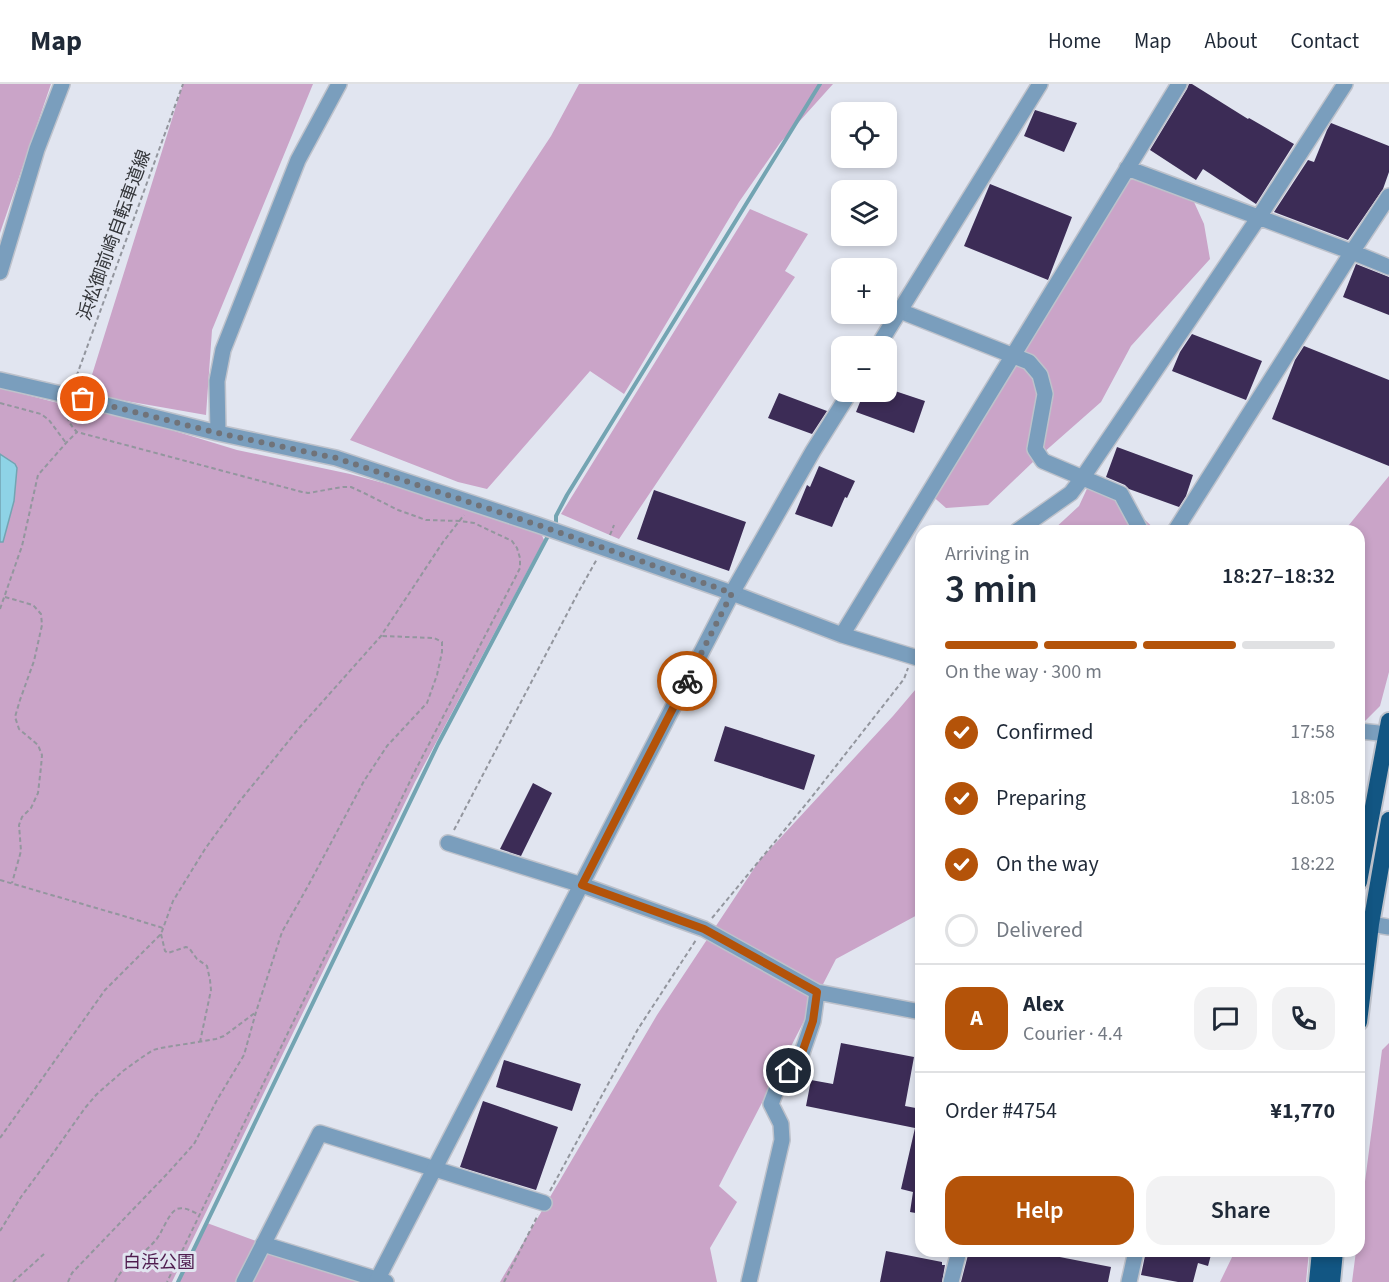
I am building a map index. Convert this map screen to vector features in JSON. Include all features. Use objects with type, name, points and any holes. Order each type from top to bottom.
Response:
[{"type":"highway","points":[[1365,850],[1388,729]]},
{"type":"highway","points":[[1365,973],[1389,820]]},
{"type":"highway","points":[[1317,1282],[1319,1257]]},
{"type":"highway","points":[[1332,1282],[1334,1257]]},
{"type":"street","points":[[0,272],[37,149],[62,84]]},
{"type":"street","points":[[218,433],[217,381],[223,350],[298,160],[339,84]]},
{"type":"street","points":[[884,336],[1040,84]]},
{"type":"street","points":[[842,635],[1179,84]]},
{"type":"street","points":[[1026,525],[1071,493],[1083,477],[1259,218],[1345,84]]},
{"type":"street","points":[[1127,168],[1389,267]]},
{"type":"street","points":[[1179,525],[1389,196]]},
{"type":"street","points":[[900,311],[1029,362],[1040,375],[1045,394],[1035,449],[1043,461],[1120,494],[1138,525]]},
{"type":"street","points":[[0,380],[218,433],[336,458],[538,525],[732,593],[842,635],[915,657]]},
{"type":"street","points":[[263,1244],[380,1281],[732,593],[844,402]]},
{"type":"street","points":[[1365,731],[1388,729]]},
{"type":"street","points":[[448,843],[582,885],[704,929],[817,992],[915,1011]]},
{"type":"street","points":[[1371,924],[1389,927]]},
{"type":"street","points":[[749,1282],[782,1140],[781,1124],[771,1104],[777,1089],[802,1053],[813,1021],[817,992]]},
{"type":"street","points":[[244,1282],[320,1133],[544,1203]]},
{"type":"street","points":[[951,1282],[957,1257]]},
{"type":"street","points":[[1129,1282],[1135,1257]]},
{"type":"path","name":"浜松御前崎自転車道線","points":[[70,396],[183,84]]},
{"type":"path","points":[[70,396],[67,413],[70,425],[77,432],[302,492],[351,487],[398,510],[426,520],[460,521],[474,524],[512,541],[520,558],[520,568],[415,771],[167,1282]]},
{"type":"path","points":[[0,403],[41,414],[49,420],[66,443]]},
{"type":"path","points":[[0,609],[22,546],[38,475],[77,432]]},
{"type":"path","points":[[0,1138],[105,990],[160,934],[173,901],[205,849],[239,802],[300,727],[381,636],[443,542],[474,504]]},
{"type":"path","points":[[608,540],[614,525]]},
{"type":"path","points":[[448,843],[596,560]]},
{"type":"path","points":[[5,597],[33,605],[41,614],[42,625],[34,661],[15,717],[20,729],[38,745],[42,755],[38,793],[19,825],[21,850],[12,883]]},
{"type":"path","points":[[68,1282],[72,1273],[194,1144],[244,1055],[282,932],[363,781],[387,746],[427,703],[437,675],[442,642],[434,638],[381,636]]},
{"type":"path","points":[[504,1282],[638,1029],[704,929],[811,798],[904,679],[915,661]]},
{"type":"path","points":[[0,880],[163,928]]},
{"type":"path","points":[[160,934],[165,951],[168,953],[189,948],[197,959],[207,966],[211,990],[200,1042]]},
{"type":"path","points":[[0,1231],[21,1197],[96,1095],[153,1050],[224,1036],[256,1012]]},
{"type":"path","points":[[115,1282],[124,1268],[157,1239],[174,1212],[186,1209],[200,1215]]},
{"type":"path","points":[[13,1282],[44,1254]]},
{"type":"green space","points":[[0,84],[51,84],[0,233]]},
{"type":"green space","points":[[183,84],[313,84],[212,330],[206,415],[86,394]]},
{"type":"green space","points":[[579,84],[833,84],[780,143],[739,202],[624,394],[590,371],[487,489],[458,482],[350,440],[551,136]]},
{"type":"green space","points":[[1132,173],[1189,191],[1204,224],[1210,259],[1131,346],[1101,402],[988,505],[946,508],[929,493]]},
{"type":"green space","points":[[750,209],[808,234],[785,271],[795,277],[619,539],[561,514]]},
{"type":"green space","name":"白浜公園","points":[[0,388],[58,403],[77,405],[155,425],[237,450],[350,474],[464,505],[541,533],[544,540],[415,782],[172,1282],[0,1282]]},
{"type":"green space","points":[[1389,476],[1389,672],[1380,706],[1365,721],[1365,525],[1349,525]]},
{"type":"green space","points":[[1091,480],[1111,489],[1150,525],[1058,525],[1079,506]]},
{"type":"green space","points":[[915,690],[915,916],[836,959],[719,1186],[737,1202],[710,1248],[717,1282],[500,1282],[657,1015],[759,861]]},
{"type":"green space","points":[[1389,1043],[1389,1282],[1352,1282],[1355,1257],[1365,1257],[1365,1182],[1382,1050]]},
{"type":"green space","points":[[207,1223],[367,1282],[177,1282]]},
{"type":"green space","points":[[1232,1257],[1308,1257],[1306,1282],[1220,1282]]},
{"type":"water","points":[[0,454],[15,464],[17,468],[14,501],[3,542],[0,542]]},
{"type":"building","points":[[1189,84],[1294,144],[1256,204],[1203,169],[1196,180],[1150,150]]},
{"type":"building","points":[[1035,110],[1077,123],[1064,152],[1024,136]]},
{"type":"building","points":[[1331,123],[1389,146],[1389,172],[1383,189],[1348,240],[1274,212],[1308,160],[1314,162]]},
{"type":"building","points":[[990,184],[1072,217],[1048,280],[964,246]]},
{"type":"building","points":[[1356,264],[1389,277],[1389,315],[1343,297]]},
{"type":"building","points":[[1192,334],[1262,361],[1246,400],[1172,371],[1180,352]]},
{"type":"building","points":[[1304,346],[1389,380],[1389,466],[1272,419],[1295,360]]},
{"type":"building","points":[[897,392],[925,401],[914,433],[856,412],[860,402],[897,402]]},
{"type":"building","points":[[779,393],[827,411],[812,434],[768,418]]},
{"type":"building","points":[[1117,447],[1193,475],[1186,496],[1179,507],[1129,489],[1106,477]]},
{"type":"building","points":[[819,466],[855,481],[832,527],[795,514],[807,485],[810,487]]},
{"type":"building","points":[[654,490],[746,522],[729,571],[637,539]]},
{"type":"building","points":[[725,726],[815,755],[804,790],[714,761]]},
{"type":"building","points":[[533,783],[552,793],[521,856],[500,849]]},
{"type":"building","points":[[841,1043],[914,1057],[905,1106],[915,1108],[915,1128],[806,1106],[811,1080],[833,1084]]},
{"type":"building","points":[[504,1060],[581,1084],[572,1111],[496,1087]]},
{"type":"building","points":[[483,1101],[558,1127],[536,1190],[460,1167]]},
{"type":"building","points":[[915,1128],[915,1213],[910,1212],[913,1192],[901,1189]]},
{"type":"building","points":[[886,1251],[942,1262],[942,1265],[945,1265],[942,1282],[880,1282]]},
{"type":"building","points":[[967,1257],[1060,1257],[1111,1267],[1108,1282],[961,1282]]},
{"type":"building","points":[[1145,1257],[1210,1257],[1208,1266],[1198,1263],[1193,1282],[1178,1282],[1141,1275]]},
{"type":"waterway","points":[[553,527],[567,495],[820,84]]},
{"type":"waterway","points":[[178,1282],[438,744],[549,534]]},
{"type":"way so far","points":[[83,399],[218,433],[336,458],[732,593],[687,681]]},
{"type":"route","points":[[687,681],[582,885],[704,929],[817,992],[813,1021],[802,1053],[789,1071]]}]
